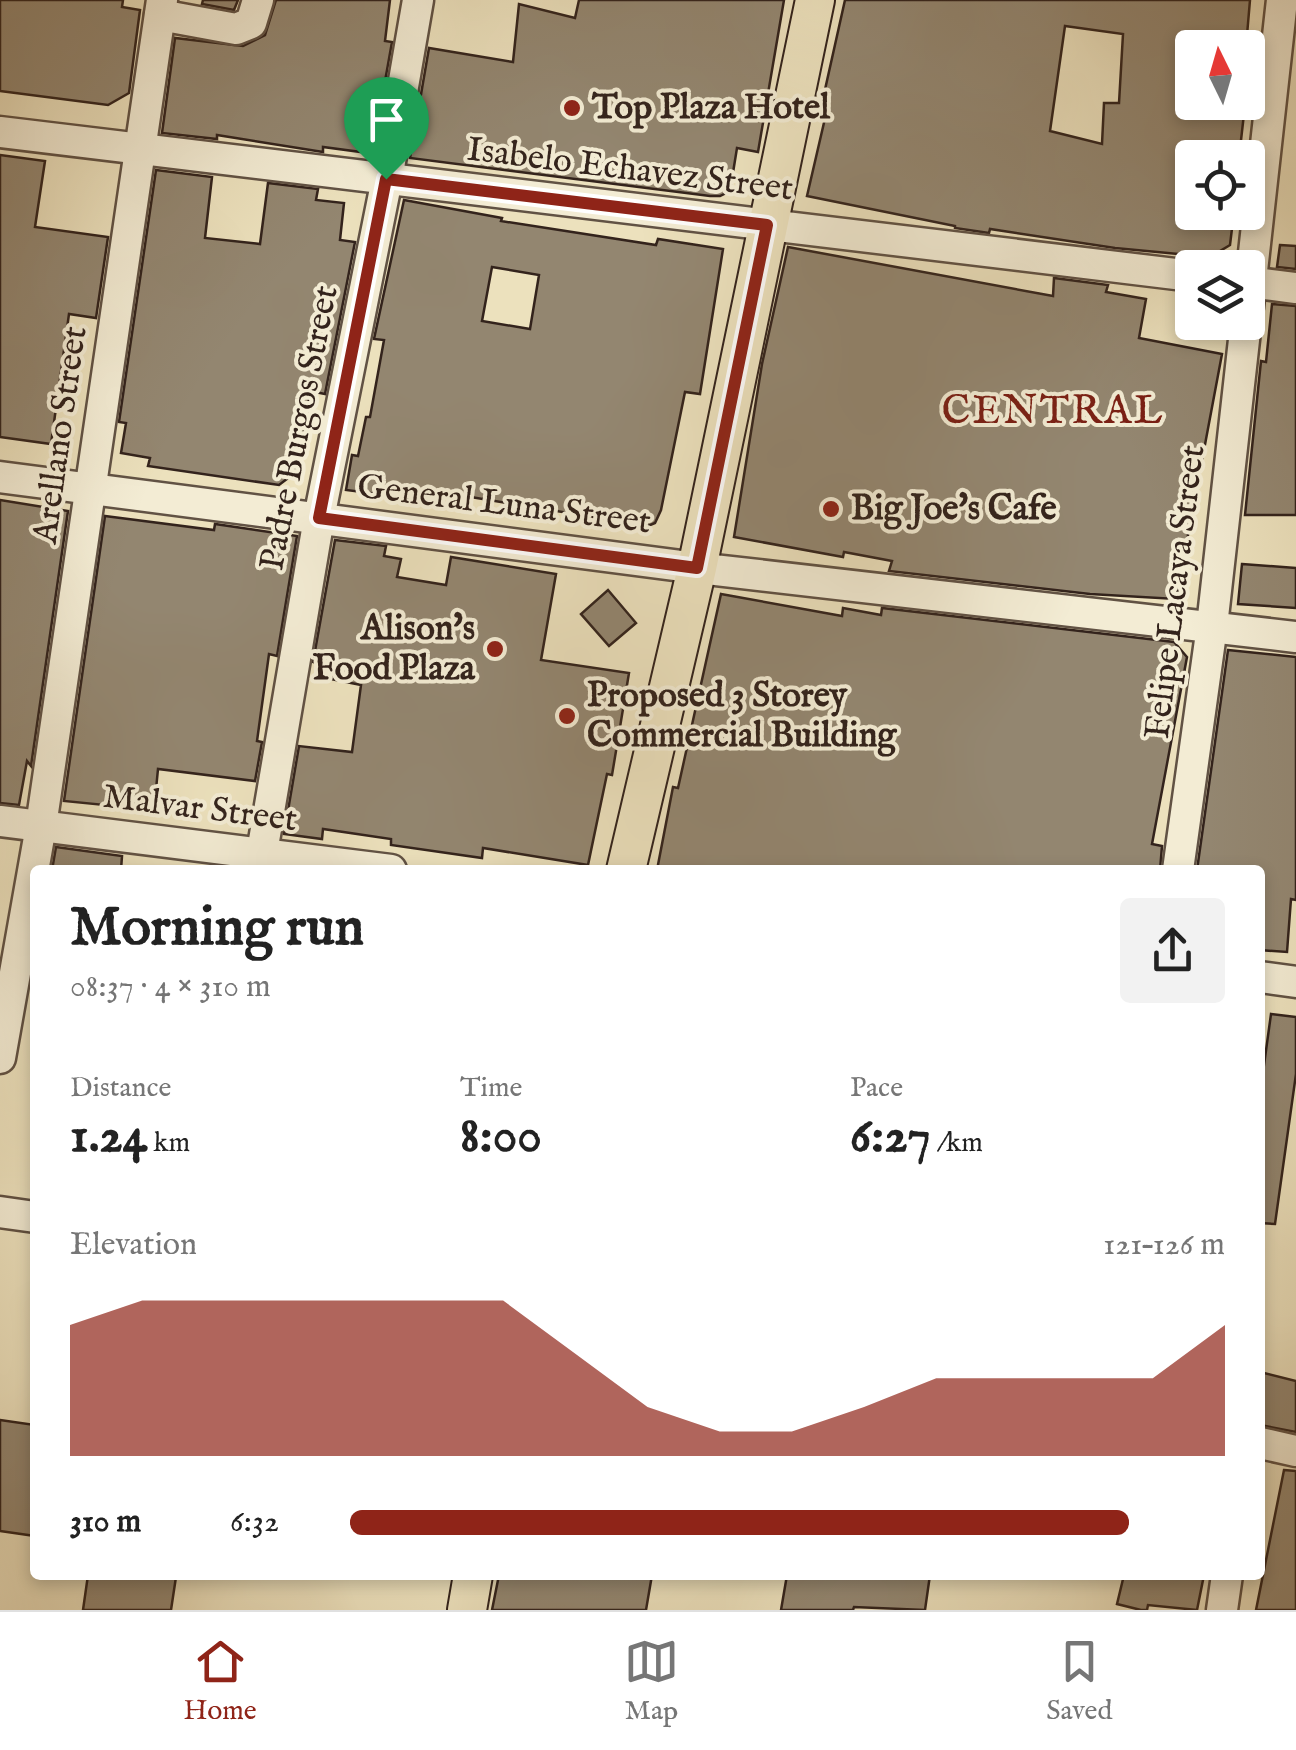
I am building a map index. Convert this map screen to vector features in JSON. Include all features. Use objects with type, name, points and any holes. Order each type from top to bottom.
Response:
[{"type":"main road","points":[[627,865],[697,568],[815,0]]},
{"type":"main road","points":[[467,1610],[472,1580]]},
{"type":"street","points":[[161,7],[236,29],[251,23],[258,0]]},
{"type":"street","name":"Padre Burgos Street","points":[[261,862],[319,518],[418,0]]},
{"type":"street","points":[[1253,250],[1282,0]]},
{"type":"street","name":"Arellano Street","points":[[34,865],[141,149],[141,64],[161,7]]},
{"type":"street","name":"Isabelo Echavez Street","points":[[0,132],[1175,274]]},
{"type":"street","points":[[1265,290],[1296,288]]},
{"type":"street","name":"Felipe Lacaya Street","points":[[1179,865],[1212,626],[1244,340]]},
{"type":"street","name":"General Luna Street","points":[[0,477],[697,568],[1296,637]]},
{"type":"street","name":"Malvar Street","points":[[0,820],[261,862],[310,865]]},
{"type":"street","name":"Arellano Street","points":[[0,1058],[30,888]]},
{"type":"street","points":[[1265,979],[1296,982]]},
{"type":"street","points":[[0,1212],[30,1216]]},
{"type":"street","points":[[1265,1445],[1296,1451]]},
{"type":"street","points":[[1222,1610],[1226,1580]]},
{"type":"building","points":[[0,0],[123,0],[122,7],[140,10],[129,93],[108,105],[0,91]]},
{"type":"building","points":[[203,0],[238,0],[234,10],[202,4]]},
{"type":"building","points":[[276,0],[390,0],[385,41],[392,42],[379,115],[368,113],[361,152],[323,147],[323,152],[217,135],[217,139],[162,133],[175,38],[243,46],[265,35]]},
{"type":"building","points":[[579,0],[784,0],[758,152],[737,148],[726,193],[710,196],[410,158],[429,48],[513,62],[519,4],[575,18]]},
{"type":"building","points":[[845,0],[1250,0],[1247,30],[1175,30],[1175,120],[1243,120],[1241,140],[1175,140],[1175,230],[1232,230],[1230,245],[1222,250],[1175,250],[1175,254],[990,229],[989,233],[807,196],[826,114],[820,112]],"holes":[[[1065,26],[1123,34],[1119,103],[1104,103],[1102,144],[1050,131]]]},
{"type":"building","points":[[0,155],[45,161],[35,227],[108,237],[96,318],[69,314],[51,444],[0,437]]},
{"type":"building","points":[[156,170],[212,177],[205,238],[260,244],[268,183],[318,189],[316,200],[344,203],[340,240],[355,242],[325,394],[310,391],[300,469],[279,485],[148,466],[150,458],[121,453],[126,423],[119,422]]},
{"type":"building","points":[[404,200],[502,218],[501,221],[656,245],[658,239],[723,249],[700,394],[685,392],[661,510],[655,523],[648,526],[428,490],[426,500],[346,490],[352,455],[358,456],[366,417],[370,417],[384,340],[374,339]],"holes":[[[492,267],[539,275],[530,329],[482,321]]]},
{"type":"building","points":[[1280,245],[1296,246],[1296,269],[1277,267]]},
{"type":"building","points":[[788,247],[1053,296],[1054,278],[1108,285],[1106,292],[1146,299],[1139,338],[1222,354],[1176,599],[1090,594],[889,571],[892,561],[844,552],[843,557],[734,537],[762,364]]},
{"type":"building","points":[[1272,304],[1296,306],[1296,515],[1245,515],[1261,361],[1266,362]]},
{"type":"building","points":[[0,500],[68,511],[31,766],[27,761],[19,805],[0,803]]},
{"type":"building","points":[[105,516],[214,530],[215,524],[297,536],[277,656],[269,654],[255,781],[158,769],[154,810],[64,801]]},
{"type":"building","points":[[335,540],[386,546],[384,556],[401,559],[397,577],[446,585],[451,557],[556,574],[541,660],[629,673],[612,775],[607,774],[588,865],[483,848],[482,858],[391,845],[391,839],[323,829],[322,839],[284,834],[299,746],[352,752],[361,685],[316,676],[319,664],[313,662]]},
{"type":"building","points":[[1242,564],[1296,568],[1296,608],[1238,604]]},
{"type":"building","points":[[608,590],[636,623],[609,646],[581,614]]},
{"type":"building","points":[[721,594],[842,616],[843,608],[881,615],[882,608],[1174,642],[1187,657],[1152,844],[1162,846],[1160,865],[658,865],[673,787],[678,788]]},
{"type":"building","points":[[1228,650],[1296,657],[1296,900],[1291,899],[1287,952],[1265,950],[1265,865],[1198,865]]},
{"type":"building","points":[[56,847],[122,856],[121,865],[53,865]]},
{"type":"building","points":[[1271,1014],[1296,1017],[1296,1074],[1275,1224],[1265,1223],[1265,1058]]},
{"type":"building","points":[[1265,1373],[1296,1381],[1296,1432],[1265,1426]]},
{"type":"building","points":[[0,1420],[30,1424],[30,1535],[0,1531]]},
{"type":"building","points":[[1284,1470],[1296,1471],[1296,1610],[1256,1610]]},
{"type":"building","points":[[87,1580],[176,1580],[171,1610],[83,1610]]},
{"type":"building","points":[[498,1580],[651,1580],[646,1610],[492,1610]]},
{"type":"building","points":[[786,1580],[929,1580],[925,1610],[781,1610]]},
{"type":"building","points":[[1123,1580],[1203,1580],[1197,1610],[1148,1605],[1147,1610],[1141,1610],[1117,1604]]},
{"type":"place","name":"Top Plaza Hotel","points":[[572,108]]},
{"type":"place","name":"Big Joe's Cafe","points":[[831,509]]},
{"type":"place","name":"Alison's Food Plaza","points":[[495,649]]},
{"type":"place","name":"Proposed 3 Storey Commercial Building","points":[[567,716]]},
{"type":"district","name":"CENTRAL","points":[[1053,412]]},
{"type":"route","points":[[386,179],[767,225],[697,568],[319,518],[386,179]]}]
